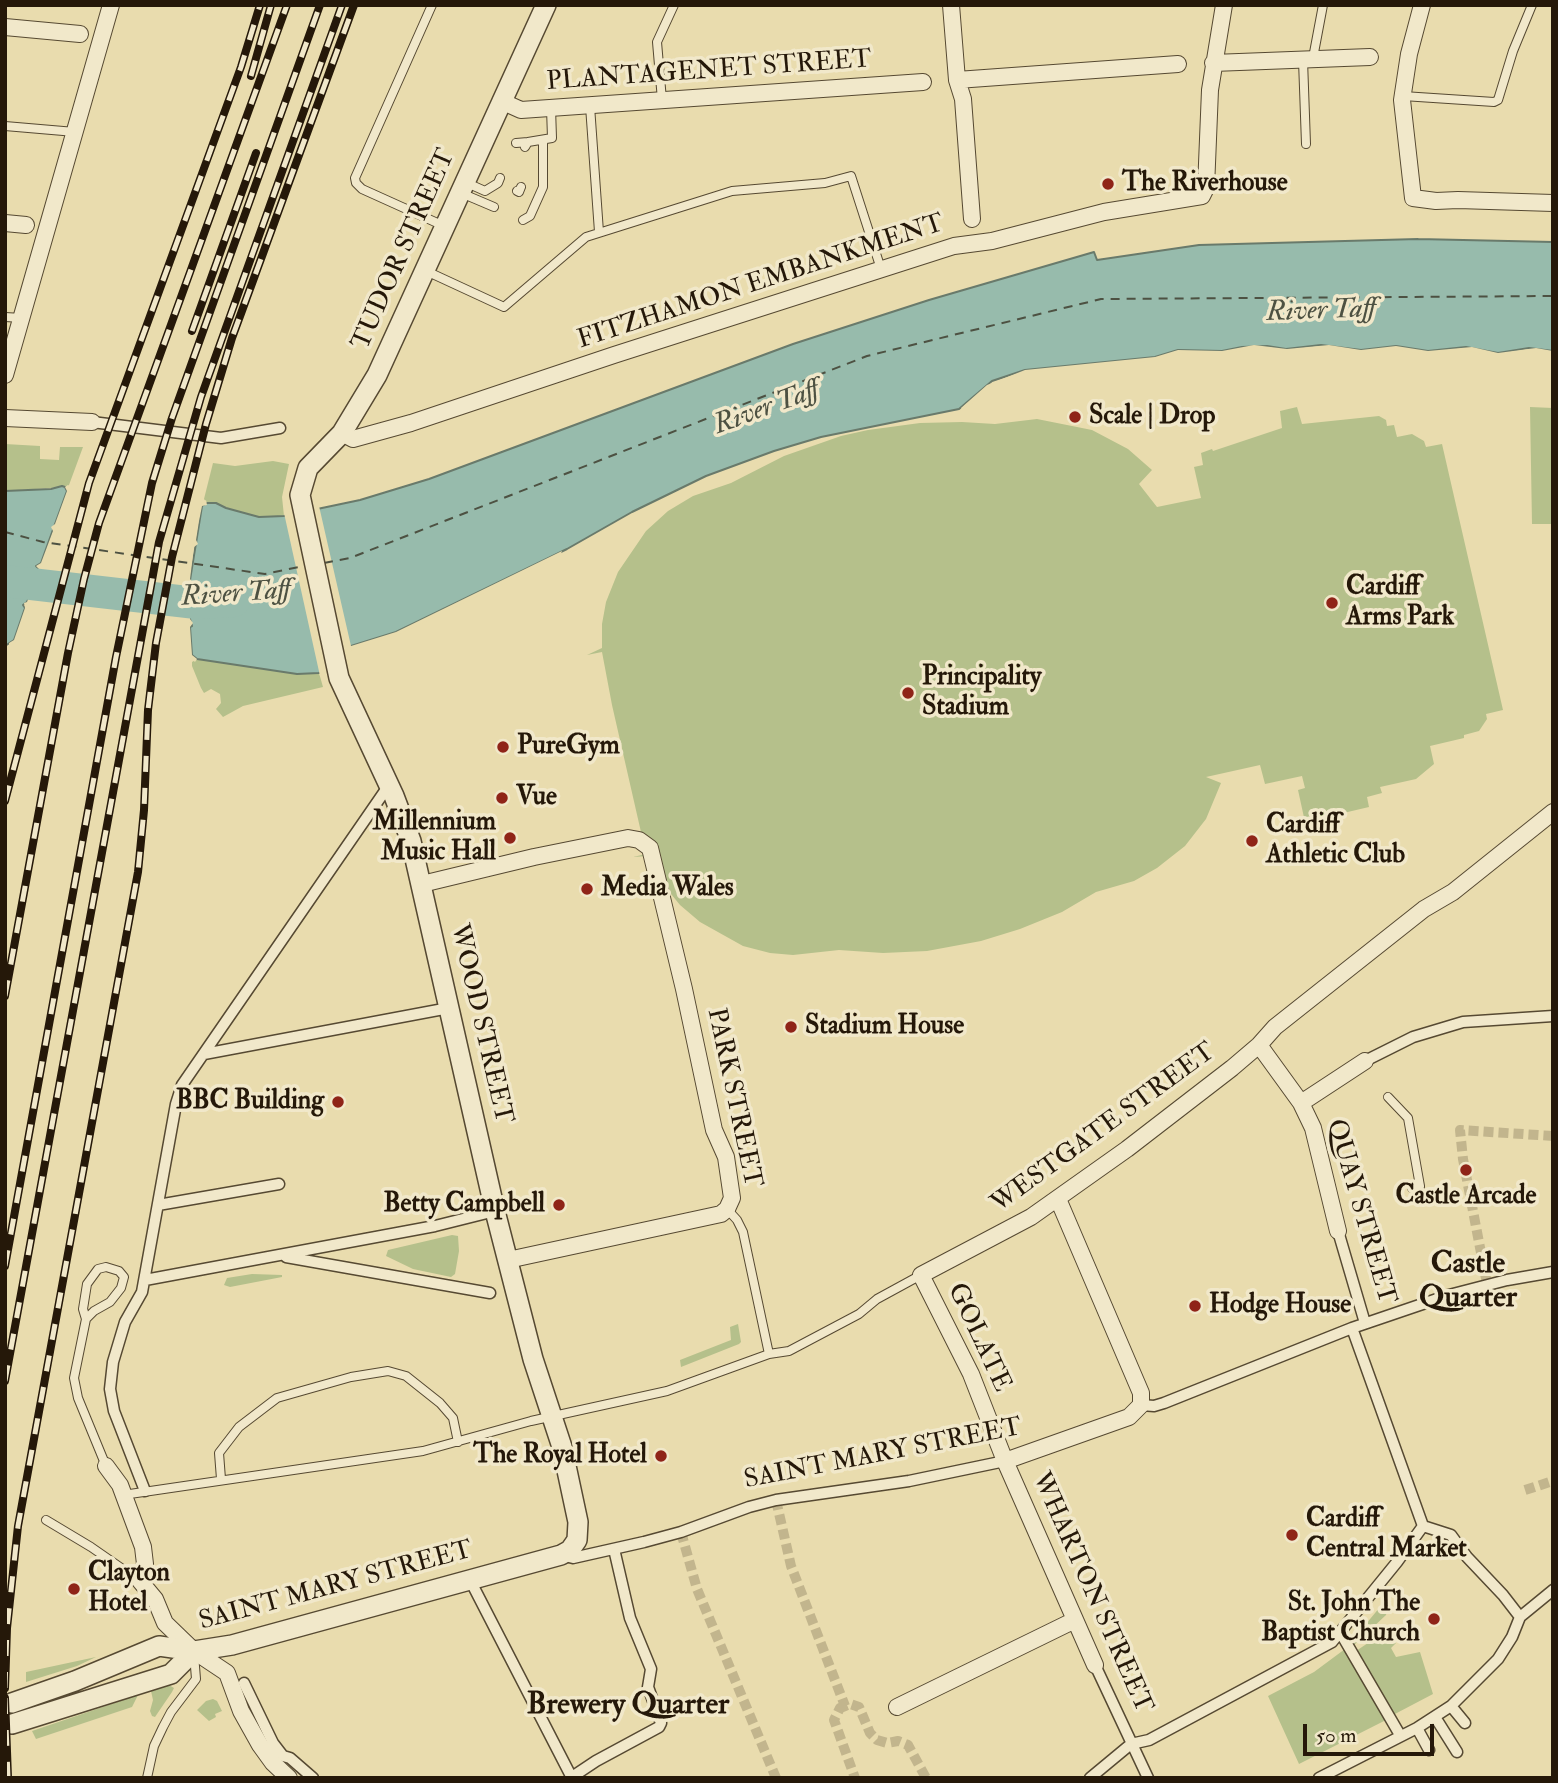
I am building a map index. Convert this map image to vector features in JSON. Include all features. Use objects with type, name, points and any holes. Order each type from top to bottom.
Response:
[{"type":"street","points":[[5,375],[14,317],[48,228],[111,5]]},
{"type":"street","name":"TUDOR STREET","points":[[301,506],[301,486],[308,468],[342,432],[377,374],[546,5]]},
{"type":"street","points":[[951,5],[957,80],[963,99],[972,219]]},
{"type":"street","points":[[1224,5],[1213,63],[1370,57]]},
{"type":"street","points":[[1422,5],[1409,54],[1403,96],[1413,198],[1436,201],[1553,203]]},
{"type":"street","points":[[5,27],[102,37]]},
{"type":"street","name":"FITZHAMON EMBANKMENT","points":[[342,432],[353,439],[411,424],[962,244],[992,241],[1104,212],[1202,196],[1206,188],[1213,63]]},
{"type":"street","points":[[957,80],[1178,64]]},
{"type":"street","name":"PLANTAGENET STREET","points":[[501,101],[521,110],[923,82]]},
{"type":"street","points":[[5,223],[48,228]]},
{"type":"street","points":[[5,418],[92,422],[220,438],[280,428]]},
{"type":"street","name":"WOOD STREET","points":[[301,506],[339,678],[401,811],[422,884],[495,1211],[532,1354],[562,1447],[579,1528],[573,1546],[561,1555]]},
{"type":"street","points":[[145,1491],[114,1411],[110,1389],[117,1342],[142,1293],[176,1104],[182,1085],[389,785]]},
{"type":"street","name":"WESTGATE STREET","points":[[921,1275],[1019,1224],[1127,1149],[1259,1045],[1275,1027],[1414,917],[1453,892],[1553,813]]},
{"type":"street","name":"PARK STREET","points":[[422,884],[628,838],[639,840],[650,848],[714,1130],[726,1157],[732,1198],[727,1209]]},
{"type":"street","points":[[204,1054],[449,1008]]},
{"type":"street","points":[[1301,1103],[1424,1033],[1463,1022],[1553,1016]]},
{"type":"street","name":"QUAY STREET","points":[[1259,1045],[1301,1103],[1316,1140],[1338,1231],[1365,1323]]},
{"type":"street","points":[[158,1205],[279,1184]]},
{"type":"street","points":[[1058,1199],[1141,1393],[1141,1405]]},
{"type":"street","points":[[508,1259],[702,1220],[721,1214],[727,1209]]},
{"type":"street","points":[[145,1280],[435,1226],[495,1211]]},
{"type":"street","points":[[280,1255],[490,1293]]},
{"type":"street","name":"SAINT MARY STREET","points":[[12,1703],[75,1682],[159,1646],[194,1651],[232,1645],[561,1555],[573,1558],[681,1532],[761,1504],[1005,1461],[1129,1416],[1141,1405],[1154,1406],[1164,1403],[1365,1323],[1449,1295],[1507,1280],[1553,1272]]},
{"type":"street","name":"GOLATE","points":[[921,1275],[971,1374],[1005,1461]]},
{"type":"street","points":[[1352,1328],[1423,1526]]},
{"type":"street","name":"WHARTON STREET","points":[[1005,1461],[1148,1778]]},
{"type":"street","points":[[106,1466],[120,1485],[145,1557],[140,1581],[155,1599],[164,1623],[194,1651],[227,1673],[241,1711],[260,1745],[273,1763],[289,1778]]},
{"type":"street","points":[[1423,1526],[1451,1535],[1520,1617]]},
{"type":"street","points":[[1090,1778],[1131,1744],[1149,1740],[1332,1642],[1423,1526]]},
{"type":"street","points":[[470,1580],[572,1777],[659,1727],[661,1723],[648,1688],[650,1669],[630,1618],[614,1549]]},
{"type":"street","points":[[1319,1778],[1417,1728],[1451,1706],[1498,1659],[1512,1637],[1520,1617],[1553,1590]]},
{"type":"street","points":[[897,1707],[1075,1620]]},
{"type":"street","points":[[1340,1632],[1400,1735]]},
{"type":"street","name":"SAINT MARY STREET","points":[[12,1724],[171,1674],[194,1651]]},
{"type":"street","points":[[244,1683],[273,1743],[283,1756],[290,1758],[313,1778]]},
{"type":"street","points":[[1451,1706],[1465,1723]]},
{"type":"street","points":[[1435,1717],[1457,1752]]},
{"type":"street","points":[[1417,1728],[1429,1750]]},
{"type":"lane","points":[[432,5],[355,178],[362,189],[444,226]]},
{"type":"lane","points":[[662,100],[657,42],[674,5]]},
{"type":"lane","points":[[1306,144],[1308,59],[1322,5]]},
{"type":"lane","points":[[1403,96],[1494,102],[1497,100],[1532,5]]},
{"type":"lane","points":[[590,106],[599,232]]},
{"type":"lane","points":[[516,143],[526,145],[552,138],[554,134],[551,108]]},
{"type":"lane","points":[[5,126],[75,132]]},
{"type":"lane","points":[[536,152],[543,141]]},
{"type":"lane","points":[[523,220],[530,216],[543,187],[543,141]]},
{"type":"lane","points":[[424,270],[504,307],[586,237],[599,232],[732,191],[825,183],[850,176],[881,269]]},
{"type":"lane","points":[[462,187],[485,191],[500,182]]},
{"type":"lane","points":[[462,187],[494,207]]},
{"type":"lane","points":[[1388,1097],[1408,1118],[1420,1186],[1412,1188]]},
{"type":"lane","name":"PARK STREET","points":[[727,1209],[737,1220],[743,1233],[769,1354]]},
{"type":"lane","points":[[86,1319],[97,1308],[106,1305],[121,1288],[124,1277],[119,1271],[106,1267],[98,1269],[87,1284],[83,1309],[86,1319],[74,1378],[75,1388],[106,1466]]},
{"type":"lane","name":"WESTGATE STREET","points":[[123,1495],[423,1451],[552,1416],[667,1391],[769,1354],[789,1351],[859,1314],[877,1299],[921,1275]]},
{"type":"lane","points":[[221,1479],[219,1453],[239,1427],[277,1398],[351,1377],[388,1371],[405,1376],[440,1403],[453,1418],[458,1442]]},
{"type":"lane","points":[[46,1520],[91,1546],[140,1581]]},
{"type":"lane","points":[[147,1778],[154,1746],[163,1727],[196,1679],[194,1651]]},
{"type":"green space","name":"Principality Stadium","points":[[1297,407],[1302,424],[1379,416],[1386,420],[1387,426],[1394,425],[1397,437],[1412,434],[1424,441],[1426,447],[1442,444],[1503,710],[1486,714],[1487,719],[1479,731],[1464,735],[1464,738],[1430,746],[1434,764],[1416,779],[1380,787],[1382,793],[1367,797],[1369,807],[1305,822],[1298,790],[1305,788],[1302,776],[1265,784],[1260,765],[1206,777],[1221,783],[1206,819],[1185,846],[1157,868],[1134,881],[1096,892],[1062,912],[1020,929],[981,941],[927,951],[883,953],[839,950],[793,955],[770,953],[743,946],[700,922],[680,905],[667,889],[648,856],[633,857],[646,854],[602,652],[587,655],[602,648],[606,602],[618,572],[646,531],[668,511],[693,496],[731,483],[784,456],[841,436],[920,423],[995,424],[1037,419],[1092,430],[1128,449],[1152,470],[1139,484],[1157,507],[1201,498],[1194,467],[1203,465],[1201,453],[1282,428],[1280,411]]},
{"type":"green space","points":[[1530,407],[1553,408],[1553,524],[1532,524]]},
{"type":"green space","points":[[5,444],[40,446],[40,459],[59,460],[60,447],[83,447],[69,485],[5,491]]},
{"type":"green space","points":[[273,461],[289,464],[282,497],[284,516],[259,517],[216,503],[207,503],[204,499],[213,463],[235,466]]},
{"type":"green space","points":[[197,659],[297,674],[319,673],[323,687],[243,706],[223,717],[216,709],[221,703],[220,694],[211,689],[204,693],[201,688],[192,666],[192,662]]},
{"type":"green space","points":[[452,1235],[458,1236],[459,1251],[455,1274],[451,1277],[413,1269],[386,1256],[388,1250]]},
{"type":"green space","points":[[252,1274],[282,1277],[230,1287],[224,1285],[227,1278]]},
{"type":"green space","points":[[738,1324],[739,1344],[681,1367],[680,1360],[731,1340],[730,1327]]},
{"type":"green space","points":[[1385,1601],[1388,1606],[1386,1615],[1353,1646],[1351,1642]]},
{"type":"green space","points":[[1386,1631],[1390,1632],[1396,1643],[1391,1648],[1396,1657],[1420,1652],[1433,1694],[1393,1715],[1356,1651]]},
{"type":"green space","points":[[1345,1649],[1386,1720],[1299,1764],[1268,1696],[1314,1672]]},
{"type":"green space","points":[[96,1657],[77,1666],[26,1682],[26,1672]]},
{"type":"green space","points":[[169,1685],[174,1688],[172,1692],[155,1717],[152,1716],[151,1691]]},
{"type":"green space","points":[[138,1695],[132,1707],[36,1739],[32,1731]]},
{"type":"green space","points":[[213,1699],[222,1711],[209,1721],[197,1710],[206,1701]]},
{"type":"water","points":[[1418,239],[1553,242],[1553,351],[1529,348],[1498,353],[1466,347],[1428,351],[1396,346],[1361,350],[1321,345],[1286,349],[1267,346],[1222,351],[1178,350],[1155,357],[1025,370],[992,381],[959,409],[821,437],[706,476],[632,512],[567,549],[396,632],[351,646],[319,673],[297,674],[197,659],[192,655],[190,580],[202,506],[207,503],[216,503],[259,517],[284,516],[360,500],[429,479],[793,344],[929,300],[1094,252],[1097,260],[1199,245]]},
{"type":"water","points":[[62,486],[67,491],[41,563],[36,566],[39,569],[27,602],[23,605],[25,608],[14,640],[5,646],[5,491]]},
{"type":"pier","points":[[1254,345],[1287,349],[1329,345],[1361,350],[1396,346],[1428,351],[1472,347],[1498,353],[1536,348],[1553,351],[1553,355],[1530,352],[1498,356],[1466,351],[1428,355],[1396,349],[1360,354],[1322,348],[1287,353],[1255,349],[1215,355],[1185,353],[1155,360],[1026,373],[994,385],[963,411],[961,408],[987,385],[1025,370],[1155,357],[1178,350],[1222,351]]},
{"type":"pier","points":[[68,485],[70,492],[17,641],[9,648],[39,569],[36,566],[41,563],[53,531],[51,527],[55,524],[67,491],[65,487]]},
{"type":"pier","points":[[206,500],[207,505],[202,506],[196,540],[198,544],[194,547],[190,579],[194,584],[190,587],[190,619],[193,623],[190,627],[192,655],[197,659],[195,662],[189,656],[186,627],[190,623],[186,619],[187,580],[199,505]]},
{"type":"pier","points":[[319,506],[351,646],[396,632],[562,551],[560,556],[398,635],[355,648],[320,676],[284,513]]},
{"type":"waterway","name":"River Taff","points":[[5,581],[196,603],[234,601]]},
{"type":"ferry route","points":[[324,563],[350,558],[867,356],[1101,299],[1553,296]]},
{"type":"ferry route","points":[[5,532],[43,542],[265,574],[304,566]]},
{"type":"tunnel","points":[[1487,1284],[1460,1130],[1553,1136]]},
{"type":"tunnel","points":[[1525,1490],[1553,1481]]},
{"type":"tunnel","points":[[776,1500],[791,1566],[845,1706],[850,1704],[859,1707],[870,1733],[877,1740],[887,1743],[898,1741],[908,1745],[926,1778]]},
{"type":"tunnel","points":[[681,1532],[697,1589],[776,1778]]},
{"type":"tunnel","points":[[845,1706],[840,1708],[834,1720],[855,1778]]},
{"type":"railway","points":[[5,801],[89,483],[241,67],[260,5]]},
{"type":"railway","points":[[251,76],[271,5]]},
{"type":"railway","points":[[5,996],[68,653],[99,523],[287,5]]},
{"type":"railway","points":[[5,1266],[116,657],[152,483],[172,418],[320,5]]},
{"type":"railway","points":[[5,1381],[159,542],[201,397],[342,5]]},
{"type":"railway","points":[[5,1688],[7,1628],[18,1526],[138,872],[144,810],[148,710],[156,643],[172,557],[206,424],[232,338],[354,5]]},
{"type":"railway","points":[[192,331],[256,153]]},
{"type":"railway","points":[[5,1698],[8,1778]]},
{"type":"place","name":"The Riverhouse","points":[[1108,184]]},
{"type":"place","name":"Scale | Drop","points":[[1075,417]]},
{"type":"place","name":"Cardiff Arms Park","points":[[1332,603]]},
{"type":"place","name":"Principality Stadium","points":[[908,693]]},
{"type":"place","name":"PureGym","points":[[503,747]]},
{"type":"place","name":"Vue","points":[[502,798]]},
{"type":"place","name":"Millennium Music Hall","points":[[510,838]]},
{"type":"place","name":"Cardiff Athletic Club","points":[[1252,841]]},
{"type":"place","name":"Media Wales","points":[[587,889]]},
{"type":"place","name":"Stadium House","points":[[791,1027]]},
{"type":"place","name":"BBC Building","points":[[338,1102]]},
{"type":"place","name":"Castle Arcade","points":[[1466,1170]]},
{"type":"place","name":"Betty Campbell","points":[[559,1205]]},
{"type":"place","name":"Hodge House","points":[[1195,1306]]},
{"type":"place","name":"The Royal Hotel","points":[[661,1456]]},
{"type":"place","name":"Cardiff Central Market","points":[[1292,1535]]},
{"type":"place","name":"Clayton Hotel","points":[[74,1589]]},
{"type":"place","name":"St. John The Baptist Church","points":[[1434,1619]]},
{"type":"district","name":"Castle Quarter","points":[[1468,1283]]},
{"type":"district","name":"Brewery Quarter","points":[[628,1707]]}]
